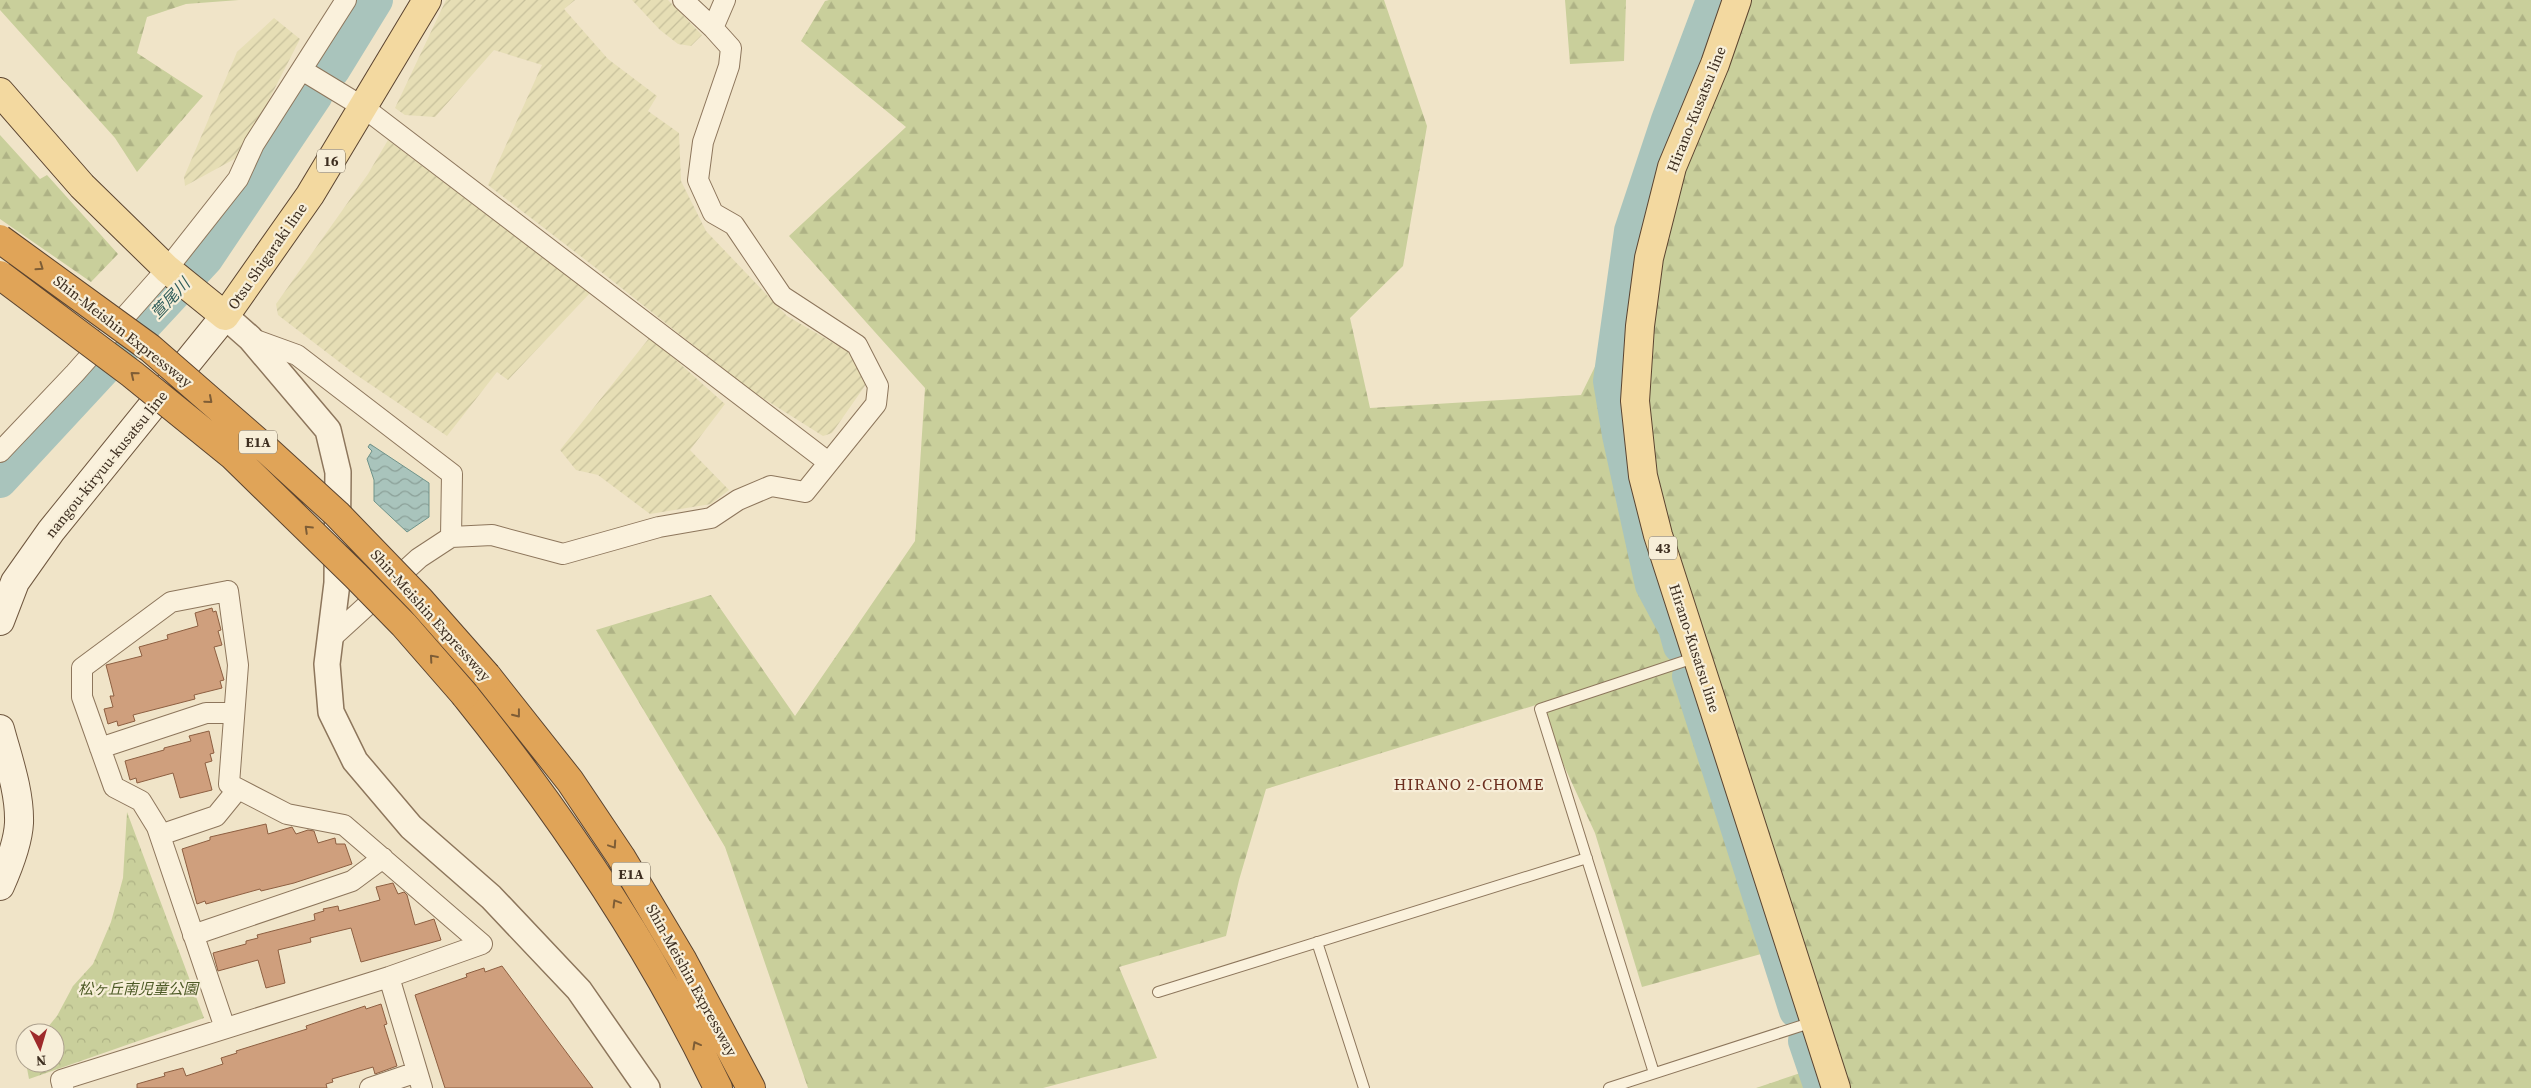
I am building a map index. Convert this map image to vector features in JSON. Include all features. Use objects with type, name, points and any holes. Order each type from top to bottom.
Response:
[{"type":"highway","name":"Shin-Meishin Expressway","points":[[0,240],[150,348],[338,514],[420,600],[487,676],[570,781],[622,857],[684,961],[750,1088]]},
{"type":"highway","name":"Shin-Meishin Expressway","points":[[0,275],[132,374],[232,455],[404,625],[465,695],[554,810],[601,878],[642,946],[718,1088]]},
{"type":"main road","name":"Otsu Shigaraki line","points":[[0,92],[82,186],[169,270],[225,316],[310,196],[357,103],[427,0]]},
{"type":"main road","name":"Hirano-Kusatsu line","points":[[1737,0],[1715,64],[1672,167],[1649,258],[1640,326],[1635,401],[1643,476],[1658,535],[1836,1088]]},
{"type":"main road","name":"nangou-kiryuu-kusatsu line","points":[[0,621],[15,582],[51,531],[225,316]]},
{"type":"main road","points":[[0,729],[14,784],[19,824],[15,844],[0,886]]},
{"type":"street","points":[[0,452],[76,373],[169,270],[238,178],[254,144],[307,73],[346,0]]},
{"type":"street","points":[[329,640],[419,558],[451,537],[492,535],[563,554],[659,527],[711,518],[738,500],[771,486],[805,492],[876,404],[878,386],[856,345],[782,296],[734,225],[713,212],[698,180],[702,142],[729,66],[731,48],[683,0]]},
{"type":"street","points":[[713,28],[726,0]]},
{"type":"street","points":[[307,73],[357,103],[828,462]]},
{"type":"street","points":[[225,316],[250,338],[328,430],[338,472],[337,582],[327,664],[331,712],[355,761],[411,827],[491,897],[579,990],[647,1088]]},
{"type":"street","points":[[250,338],[298,355],[452,474],[451,537]]},
{"type":"street","points":[[63,1088],[61,1080],[389,977],[482,944],[344,825],[287,814],[229,784],[238,665],[228,591],[171,602],[82,668],[82,697],[114,787],[141,801],[160,835],[225,1028]]},
{"type":"street","points":[[100,748],[206,713],[234,713]]},
{"type":"street","points":[[160,835],[216,816],[238,789]]},
{"type":"street","points":[[194,935],[352,881],[383,858]]},
{"type":"street","points":[[370,1088],[420,1080],[389,977]]},
{"type":"lane","points":[[1654,1073],[1540,709],[1697,657]]},
{"type":"lane","points":[[1158,992],[1587,858]]},
{"type":"lane","points":[[1318,942],[1364,1088]]},
{"type":"lane","points":[[1609,1088],[1814,1021]]},
{"type":"shaded area","points":[[446,0],[575,0],[564,9],[608,59],[657,96],[648,111],[679,133],[681,181],[706,231],[787,316],[847,351],[869,380],[832,433],[823,436],[747,388],[488,185],[542,65],[494,50],[435,117],[405,115],[395,108]]},
{"type":"shaded area","points":[[632,0],[668,0],[702,35],[691,46],[678,44],[660,30]]},
{"type":"shaded area","points":[[274,18],[300,39],[240,156],[185,186],[184,177],[237,52]]},
{"type":"shaded area","points":[[388,140],[590,293],[508,380],[497,372],[447,436],[355,374],[278,315],[276,304],[368,174]]},
{"type":"shaded area","points":[[650,337],[725,404],[690,450],[729,490],[711,504],[650,514],[598,475],[576,470],[560,450]]},
{"type":"green space","points":[[0,0],[239,0],[186,4],[147,17],[137,53],[203,96],[137,172],[115,138],[0,10]]},
{"type":"green space","points":[[829,0],[1384,0],[1427,126],[1403,266],[1350,318],[1370,408],[1581,395],[1649,257],[1729,0],[2531,0],[2531,1088],[1756,1088],[1824,1065],[1786,947],[1642,987],[1595,833],[1536,705],[1266,789],[1239,880],[1226,936],[1119,967],[1157,1058],[1043,1088],[808,1088],[725,847],[596,630],[711,595],[795,716],[915,541],[925,388],[789,236],[906,127],[801,41],[825,1]]},
{"type":"green space","points":[[1565,0],[1626,0],[1624,61],[1570,64]]},
{"type":"green space","points":[[0,135],[40,179],[47,175],[118,254],[91,282],[0,219]]},
{"type":"green space","name":"松ヶ丘南児童公園","points":[[127,812],[204,1018],[65,1066],[65,1023],[51,1023],[73,986],[93,964],[111,922],[123,878]]},
{"type":"green space","name":"松ヶ丘南児童公園","points":[[28,1073],[46,1073],[29,1079]]},
{"type":"water","points":[[370,444],[429,483],[429,517],[407,532],[374,501],[374,480],[367,459],[372,451],[368,447]]},
{"type":"building","points":[[212,608],[213,612],[216,611],[221,630],[218,631],[222,645],[214,647],[224,680],[220,681],[222,688],[194,695],[195,699],[133,715],[135,721],[118,726],[117,721],[108,724],[104,709],[113,707],[110,696],[114,696],[106,665],[142,656],[139,647],[168,639],[167,635],[198,626],[195,613]]},
{"type":"building","points":[[209,731],[214,753],[210,754],[212,761],[205,763],[212,790],[180,798],[173,773],[137,783],[136,778],[130,780],[125,761],[191,741],[189,736]]},
{"type":"building","points":[[266,824],[268,834],[292,827],[296,834],[308,830],[314,831],[318,843],[335,838],[336,844],[345,844],[352,864],[294,883],[261,891],[260,889],[206,904],[205,901],[197,904],[182,849],[210,840],[210,837]]},
{"type":"building","points":[[393,883],[398,894],[404,892],[407,895],[415,925],[434,919],[441,940],[361,962],[351,928],[310,938],[311,942],[278,950],[285,983],[266,988],[258,960],[218,971],[213,953],[246,944],[246,941],[258,938],[257,935],[315,920],[314,914],[324,911],[323,909],[338,906],[339,911],[380,900],[376,887]]},
{"type":"building","points":[[502,966],[593,1088],[445,1088],[415,995],[467,977],[466,974],[484,968],[485,972]]},
{"type":"building","points":[[381,1004],[387,1024],[384,1025],[397,1066],[375,1074],[373,1067],[332,1079],[333,1082],[326,1084],[327,1088],[137,1088],[137,1084],[165,1076],[164,1073],[183,1068],[186,1076],[223,1064],[221,1058],[237,1053],[236,1051],[307,1029],[306,1026],[365,1006],[366,1009]]},
{"type":"waterway","name":"萱尾川","points":[[333,70],[376,0]]},
{"type":"waterway","points":[[1680,646],[1675,628],[1652,585],[1619,435],[1610,381],[1631,231],[1668,120],[1713,0]]},
{"type":"waterway","name":"萱尾川","points":[[0,481],[206,259],[316,95]]},
{"type":"waterway","points":[[1689,676],[1796,1011]]},
{"type":"waterway","points":[[1805,1041],[1821,1088]]},
{"type":"district","name":"HIRANO 2-CHOME","points":[[1469,784]]}]
